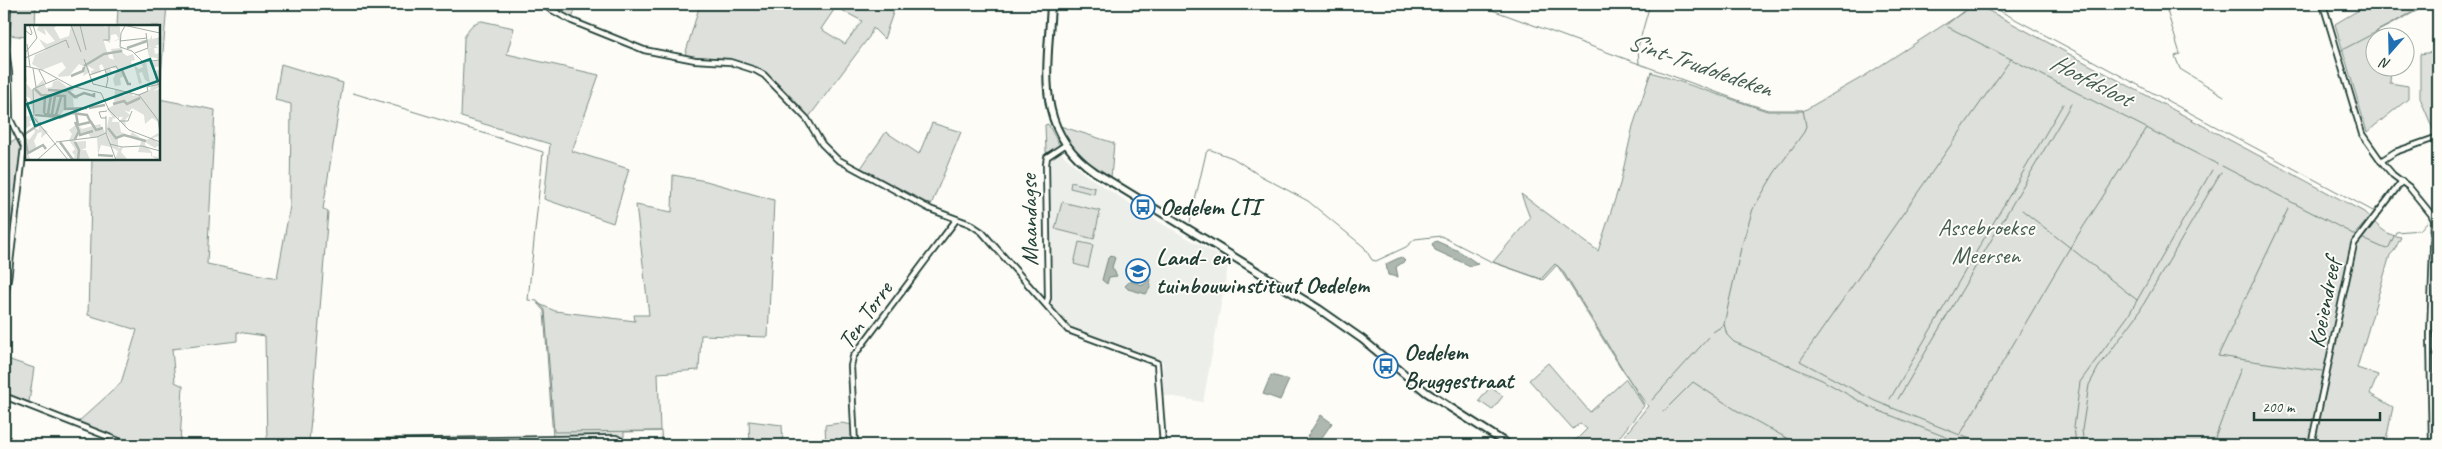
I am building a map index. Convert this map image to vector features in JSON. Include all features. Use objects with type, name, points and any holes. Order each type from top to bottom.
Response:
[{"type":"main road","points":[[1051,4],[1048,100],[1054,124],[1065,145],[1076,158],[1095,172],[1332,318],[1434,398],[1509,445]]},
{"type":"street","points":[[4,300],[24,149],[10,119],[10,73],[6,50],[8,4]]},
{"type":"street","points":[[541,4],[572,21],[644,50],[695,60],[730,62],[756,70],[764,75],[807,119],[831,154],[930,209],[970,224],[982,232],[1046,304],[1057,320],[1068,330],[1157,363],[1163,445]]},
{"type":"street","points":[[2322,4],[2362,134],[2381,161],[2431,214],[2434,224],[2430,335],[2432,445]]},
{"type":"street","points":[[2381,161],[2395,152],[2438,137]]},
{"type":"street","name":"Maandagse","points":[[1046,304],[1048,298],[1046,164],[1047,157],[1065,145]]},
{"type":"street","name":"Koeiendreef","points":[[2311,445],[2358,236],[2402,182]]},
{"type":"street","name":"Ten Torre","points":[[855,445],[851,366],[855,354],[956,220]]},
{"type":"street","points":[[4,396],[129,445]]},
{"type":"street","points":[[193,445],[607,438],[619,438],[621,445]]},
{"type":"shaded area","name":"Land- en tuinbouwinstituut Oedelem","points":[[1060,152],[1087,176],[1164,225],[1229,261],[1203,402],[1163,395],[1163,362],[1071,331],[1052,310],[1049,280],[1048,162]]},
{"type":"shaded area","points":[[1436,241],[1459,251],[1478,264],[1470,266],[1435,250],[1432,244]]},
{"type":"shaded area","points":[[1111,255],[1115,258],[1112,267],[1117,276],[1109,277],[1107,284],[1102,280],[1108,258]]},
{"type":"shaded area","points":[[1401,257],[1405,261],[1396,267],[1398,277],[1388,275],[1386,264]]},
{"type":"shaded area","points":[[1150,279],[1150,288],[1146,294],[1128,289],[1125,286],[1130,281],[1143,285]]},
{"type":"shaded area","points":[[1271,375],[1289,380],[1280,400],[1263,394]]},
{"type":"shaded area","points":[[1321,415],[1332,423],[1318,443],[1307,437]]},
{"type":"green space","points":[[10,4],[36,4],[35,25],[25,25],[25,37],[9,35]]},
{"type":"green space","points":[[72,4],[118,4],[120,8],[121,4],[167,5],[160,87],[160,25],[117,25],[118,8]]},
{"type":"green space","points":[[543,4],[577,4],[572,19]]},
{"type":"green space","points":[[700,4],[896,4],[884,39],[873,28],[869,37],[809,117],[774,80],[753,67],[728,59],[685,55]],"holes":[[[836,7],[862,21],[845,44],[821,29]]]},
{"type":"green space","name":"Assebroekse Meersen","points":[[1976,4],[2364,212],[2389,234],[2401,237],[2390,255],[2357,368],[2378,375],[2370,394],[2393,407],[2385,445],[1617,445],[1648,406],[1612,354],[1557,265],[1543,280],[1493,262],[1530,218],[1521,194],[1598,251],[1620,184],[1633,126],[1651,72],[1767,111],[1803,111],[1866,75]]},
{"type":"green space","points":[[2369,4],[2428,4],[2383,28],[2364,28],[2364,78],[2390,78],[2390,83],[2408,86],[2408,99],[2367,132],[2335,24]]},
{"type":"green space","points":[[482,21],[514,28],[507,54],[599,75],[572,151],[629,169],[613,223],[544,199],[550,144],[461,117],[464,38],[471,27]]},
{"type":"green space","points":[[2438,51],[2438,133],[2435,134],[2420,98],[2420,54]]},
{"type":"green space","points":[[281,64],[343,83],[323,209],[328,212],[309,442],[267,443],[265,336],[237,332],[237,341],[172,349],[175,382],[183,386],[180,444],[135,445],[77,423],[121,383],[137,330],[88,315],[92,160],[160,160],[160,99],[215,110],[207,264],[277,278],[290,206],[291,104],[275,100]]},
{"type":"green space","points":[[932,123],[961,132],[931,205],[861,168],[886,132],[919,154]]},
{"type":"green space","points":[[1048,124],[1060,146],[1050,153],[1046,152],[1045,125]]},
{"type":"green space","points":[[1057,125],[1114,143],[1111,178],[1081,154]]},
{"type":"green space","points":[[18,139],[22,151],[11,223],[4,221],[4,144]]},
{"type":"green space","points":[[673,175],[706,181],[774,200],[768,337],[701,335],[699,370],[658,373],[660,431],[624,432],[624,437],[553,438],[544,311],[537,303],[555,311],[635,321],[634,315],[649,315],[636,205],[672,212]]},
{"type":"green space","points":[[1071,182],[1095,188],[1094,194],[1070,188]]},
{"type":"green space","points":[[1062,202],[1100,211],[1094,239],[1055,229]]},
{"type":"green space","points":[[1079,242],[1093,245],[1088,268],[1074,264]]},
{"type":"green space","points":[[4,358],[34,368],[29,402],[4,393]]},
{"type":"green space","points":[[1548,363],[1590,412],[1626,379],[1644,406],[1613,445],[1573,445],[1569,442],[1577,439],[1587,429],[1580,423],[1573,429],[1529,380]]},
{"type":"green space","points":[[1490,387],[1503,396],[1492,410],[1479,401]]},
{"type":"green space","points":[[749,421],[782,425],[783,445],[750,445]]},
{"type":"green space","points":[[841,423],[853,425],[854,445],[826,445],[825,425]]},
{"type":"green space","points":[[619,440],[619,445],[344,445],[344,443]]},
{"type":"waterway","name":"Sint-Trudoledeken","points":[[1476,4],[1743,102],[1768,110],[1803,110],[1806,126],[1804,132],[1775,172],[1753,209],[1741,248],[1724,324],[1727,335],[1734,342],[1822,380],[1872,408],[1966,445]]},
{"type":"waterway","points":[[1639,64],[1638,47],[1650,4]]},
{"type":"waterway","name":"Hoofdsloot","points":[[1946,25],[1972,4]]},
{"type":"waterway","points":[[1987,4],[2373,211],[2383,201]]},
{"type":"waterway","points":[[2165,4],[2180,54],[2175,56],[2180,69],[2224,96]]},
{"type":"waterway","points":[[2327,9],[2340,51],[2430,4]]},
{"type":"waterway","name":"Hoofdsloot","points":[[1948,27],[2217,164]]},
{"type":"waterway","points":[[1960,435],[1875,401],[1800,361],[2011,59]]},
{"type":"waterway","points":[[353,93],[477,131]]},
{"type":"waterway","points":[[1890,399],[2063,104]]},
{"type":"waterway","points":[[1898,399],[2071,104]]},
{"type":"waterway","points":[[1985,445],[1960,435],[2069,249],[2147,128]]},
{"type":"waterway","points":[[480,132],[543,152],[528,300],[537,301],[545,310],[554,432],[661,431],[662,445]]},
{"type":"waterway","points":[[1190,222],[1206,153],[1208,150],[1211,150],[1233,158],[1259,175],[1308,201],[1364,247],[1372,260],[1376,261],[1406,247],[1415,239],[1441,236],[1492,262],[1541,279],[1555,264],[1562,270],[1644,404]]},
{"type":"waterway","name":"Hoofdsloot","points":[[2222,166],[2357,236]]},
{"type":"waterway","points":[[2076,445],[2074,427],[2080,382],[2128,316],[2212,170]]},
{"type":"waterway","points":[[2084,445],[2082,430],[2089,385],[2098,368],[2136,317],[2221,172]]},
{"type":"waterway","points":[[2288,209],[2218,356],[2322,371]]},
{"type":"waterway","points":[[2022,210],[2137,300]]},
{"type":"waterway","points":[[2356,233],[2370,217]]},
{"type":"waterway","name":"Hoofdsloot","points":[[2361,238],[2386,249],[2389,247],[2396,232],[2420,230],[2427,222]]},
{"type":"waterway","points":[[1713,332],[1724,325]]},
{"type":"waterway","points":[[1652,400],[1710,336]]},
{"type":"waterway","points":[[2210,445],[2215,438],[2241,368]]},
{"type":"waterway","points":[[1663,412],[1693,382],[1736,410],[1799,445]]},
{"type":"place","name":"Oedelem LTI","points":[[1143,207]]},
{"type":"place","name":"Land- en tuinbouwinstituut Oedelem","points":[[1138,271]]},
{"type":"place","name":"Oedelem Bruggestraat","points":[[1386,366]]}]
